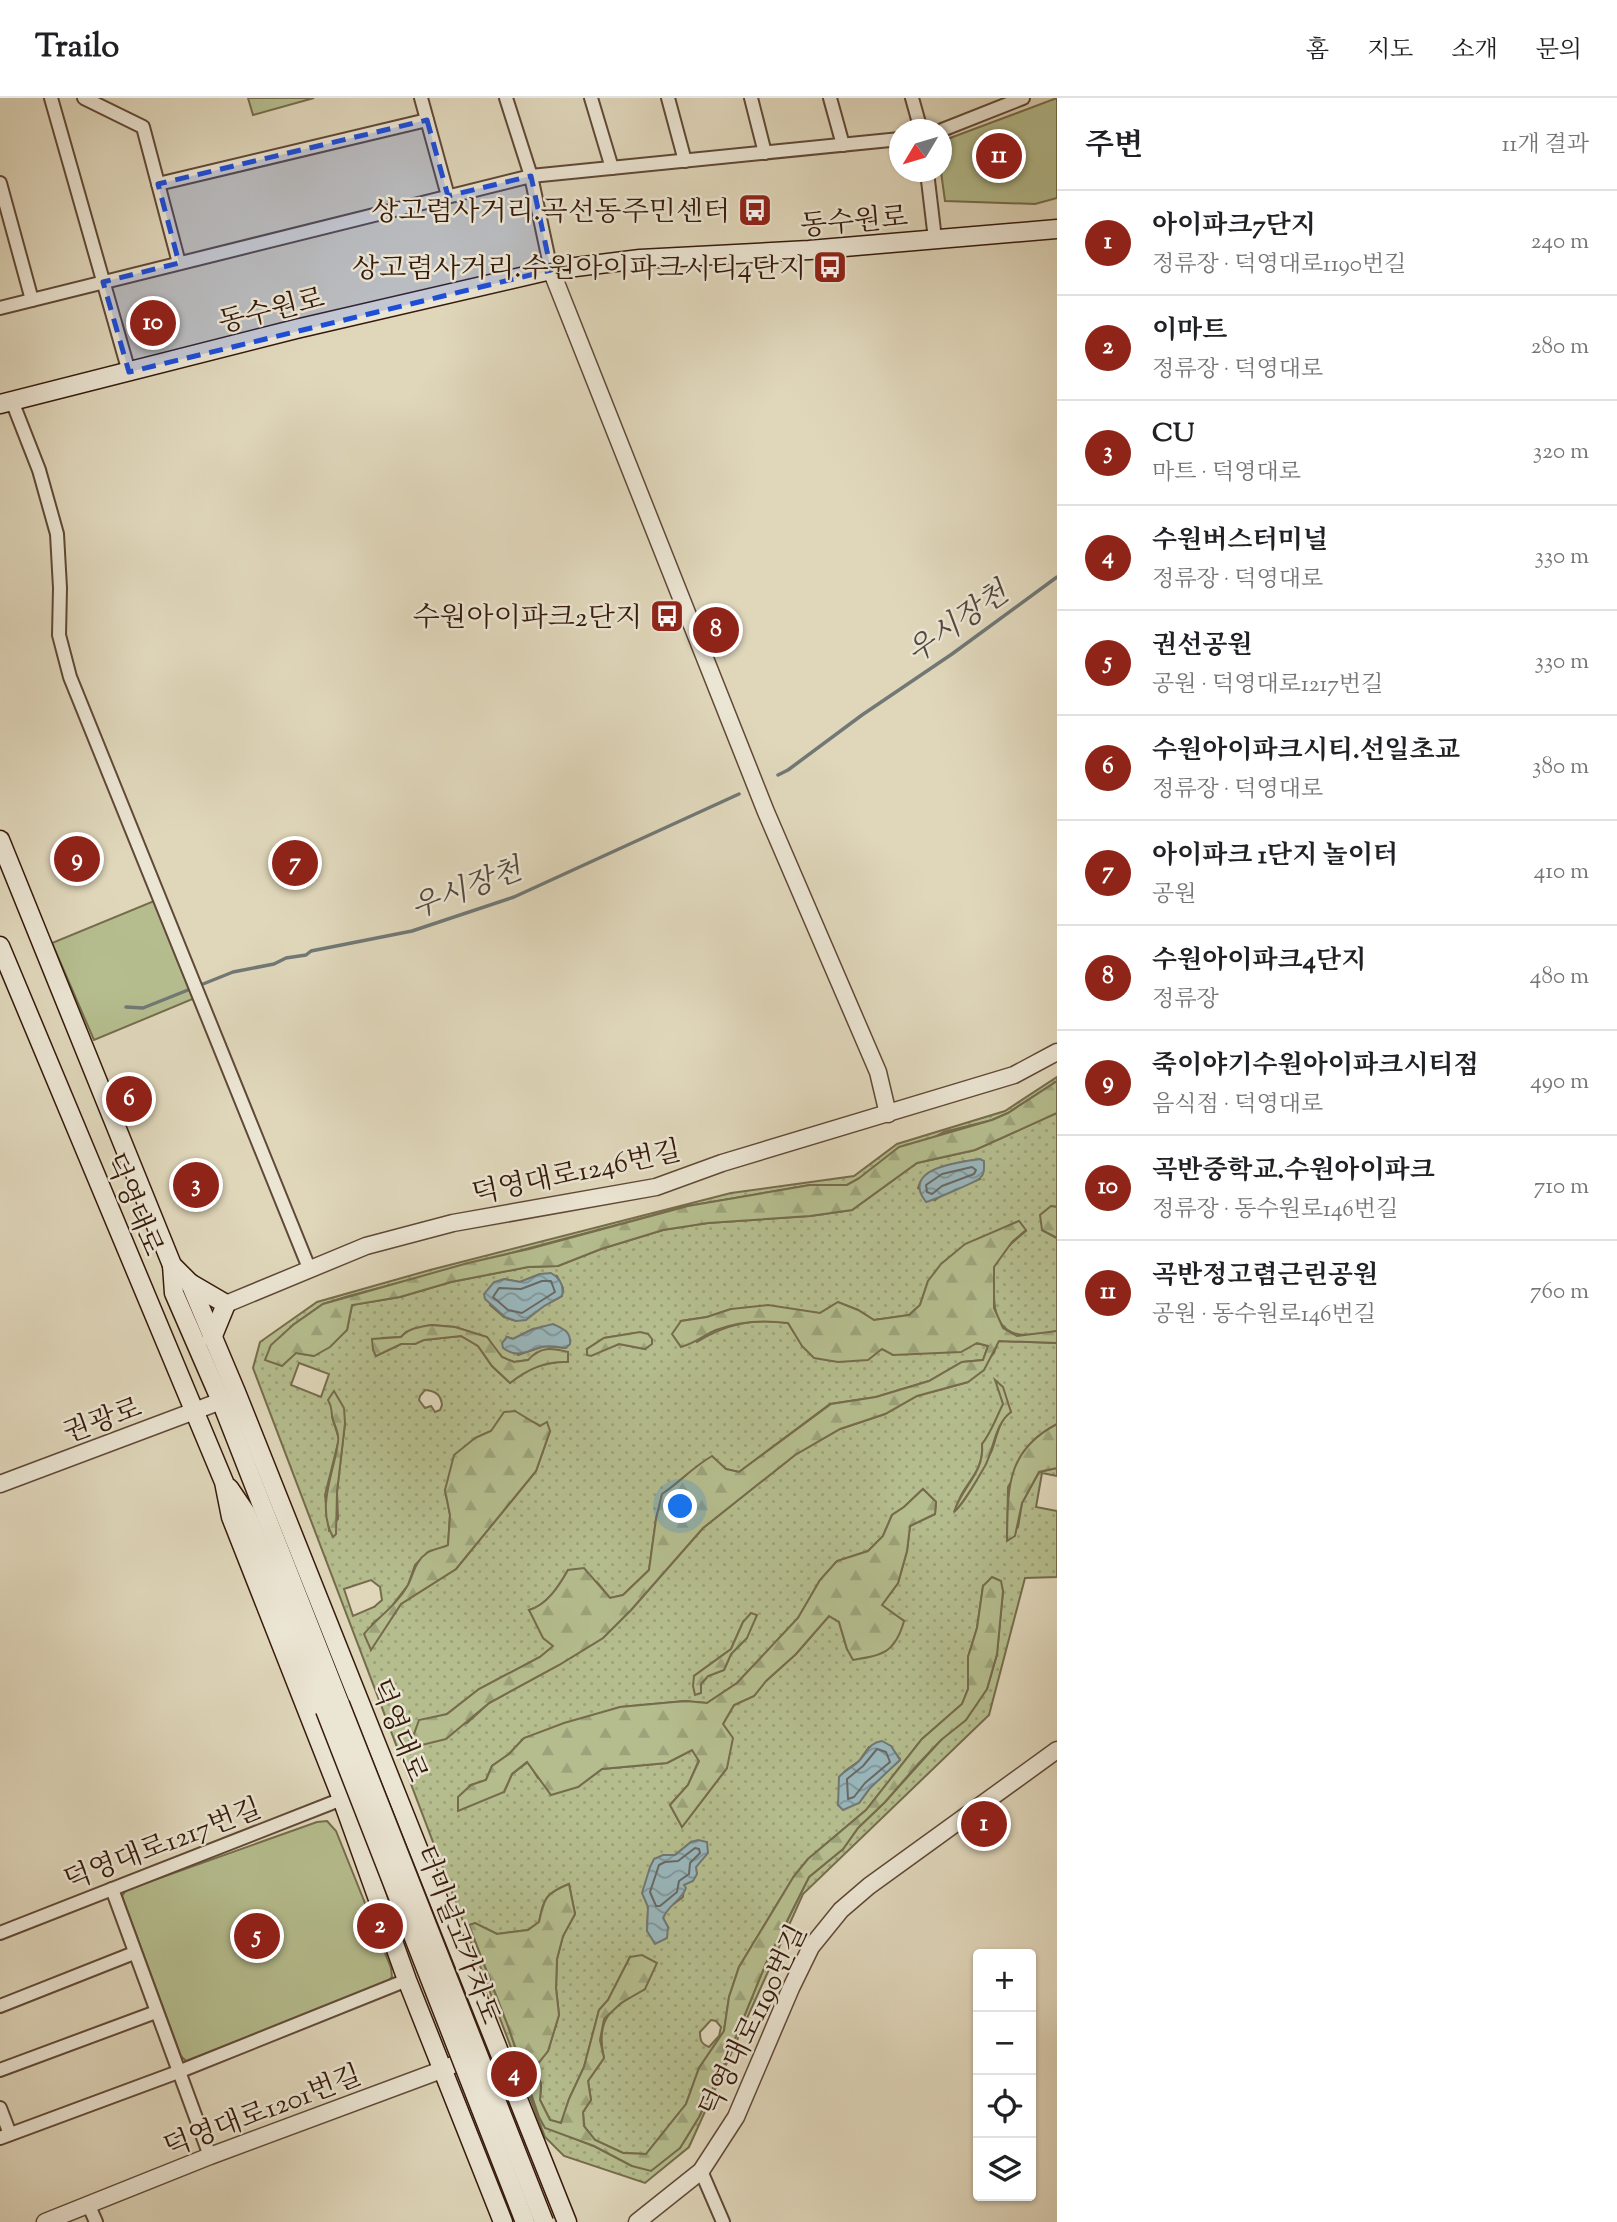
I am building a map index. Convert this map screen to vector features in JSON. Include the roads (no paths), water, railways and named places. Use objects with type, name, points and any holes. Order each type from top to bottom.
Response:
[{"type":"main road","name":"동수원로","points":[[6,402],[551,270],[640,260],[809,250],[1057,229]]},
{"type":"main road","name":"덕영대로","points":[[0,840],[172,1265],[174,1293],[222,1401],[333,1707]]},
{"type":"main road","name":"덕영대로","points":[[0,946],[194,1412],[225,1482],[246,1513],[333,1707]]},
{"type":"main road","name":"덕영대로","points":[[172,1265],[190,1283],[567,2222]]},
{"type":"main road","points":[[190,1283],[226,1304],[212,1338]]},
{"type":"main road","name":"덕영대로","points":[[225,1482],[231,1517],[342,1799],[407,1980],[503,2222]]},
{"type":"main road","name":"터미널고가차도","points":[[333,1707],[525,2222]]},
{"type":"main road","name":"터미널고가차도","points":[[333,1707],[544,2222]]},
{"type":"street","points":[[51,98],[129,372]]},
{"type":"street","points":[[84,98],[144,127],[179,263]]},
{"type":"street","points":[[421,98],[448,196]]},
{"type":"street","points":[[506,98],[531,176],[551,270],[766,812],[878,1072],[888,1114]]},
{"type":"street","points":[[591,98],[612,168]]},
{"type":"street","points":[[668,98],[685,161]]},
{"type":"street","points":[[751,98],[765,153]]},
{"type":"street","points":[[830,98],[843,145]]},
{"type":"street","points":[[912,98],[918,119]]},
{"type":"street","points":[[952,126],[1007,101],[1023,98]]},
{"type":"street","points":[[158,184],[427,120]]},
{"type":"street","points":[[0,308],[531,176],[889,140]]},
{"type":"street","points":[[928,182],[935,239]]},
{"type":"street","points":[[0,183],[32,300]]},
{"type":"street","points":[[6,402],[38,470],[57,534],[60,635],[70,677],[309,1268]]},
{"type":"street","name":"덕영대로1246번길","points":[[226,1304],[366,1246],[453,1223],[656,1187],[722,1163],[1014,1075],[1057,1052]]},
{"type":"street","name":"권광로","points":[[0,1484],[222,1401]]},
{"type":"street","name":"덕영대로1190번길","points":[[637,2222],[701,2171],[736,2117],[811,1947],[841,1910],[869,1886],[1057,1750]]},
{"type":"street","name":"덕영대로1217번길","points":[[0,1933],[342,1799]]},
{"type":"street","points":[[112,1889],[210,2156]]},
{"type":"street","points":[[0,2006],[134,1953]]},
{"type":"street","points":[[0,2108],[5,2136],[178,2072],[407,1980]]},
{"type":"street","points":[[0,2070],[156,2012]]},
{"type":"street","name":"덕영대로1201번길","points":[[45,2222],[210,2156],[444,2069],[497,2045]]},
{"type":"street","points":[[701,2171],[723,2222]]},
{"type":"street","points":[[89,2206],[96,2222]]},
{"type":"water","points":[[980,1159],[984,1161],[984,1166],[980,1178],[926,1202],[920,1191],[920,1182],[926,1175],[946,1165]]},
{"type":"water","points":[[551,1273],[561,1283],[562,1296],[526,1320],[516,1321],[505,1317],[485,1299],[484,1294],[494,1282],[504,1279],[520,1282],[540,1274]]},
{"type":"water","points":[[553,1324],[568,1333],[570,1344],[566,1348],[545,1346],[518,1354],[503,1348],[502,1343],[507,1337],[513,1339],[533,1329]]},
{"type":"water","points":[[882,1741],[891,1746],[900,1760],[870,1788],[859,1803],[843,1810],[838,1805],[839,1777],[859,1761],[871,1746]]},
{"type":"water","points":[[691,1842],[707,1842],[708,1853],[696,1867],[697,1874],[693,1881],[684,1885],[684,1892],[663,1918],[668,1927],[667,1938],[655,1944],[647,1931],[648,1907],[642,1893],[650,1867],[654,1859],[663,1855],[675,1855]]},
{"type":"waterway","name":"우시장천","points":[[778,775],[1057,577]]},
{"type":"waterway","name":"우시장천","points":[[126,1007],[143,1008],[233,972],[274,964],[286,958],[306,955],[311,951],[412,931],[514,897],[739,794]]},
{"type":"place","name":"곡반정고렴근린공원","points":[[999,156]]},
{"type":"place","name":"상고렴사거리.곡선동주민센터","points":[[755,210]]},
{"type":"place","name":"상고렴사거리.수원아이파크시티4단지","points":[[830,267]]},
{"type":"place","name":"곡반중학교.수원아이파크","points":[[153,323]]},
{"type":"place","name":"수원아이파크2단지","points":[[667,616]]},
{"type":"place","name":"수원아이파크4단지","points":[[716,630]]},
{"type":"place","name":"죽이야기수원아이파크시티점","points":[[77,859]]},
{"type":"place","name":"아이파크 1단지 놀이터","points":[[295,863]]},
{"type":"place","name":"수원아이파크시티.선일초교","points":[[129,1099]]},
{"type":"place","name":"CU","points":[[196,1185]]},
{"type":"place","name":"아이파크7단지","points":[[984,1824]]},
{"type":"place","name":"이마트","points":[[380,1926]]},
{"type":"place","name":"권선공원","points":[[257,1936]]},
{"type":"place","name":"수원버스터미널","points":[[514,2074]]}]
